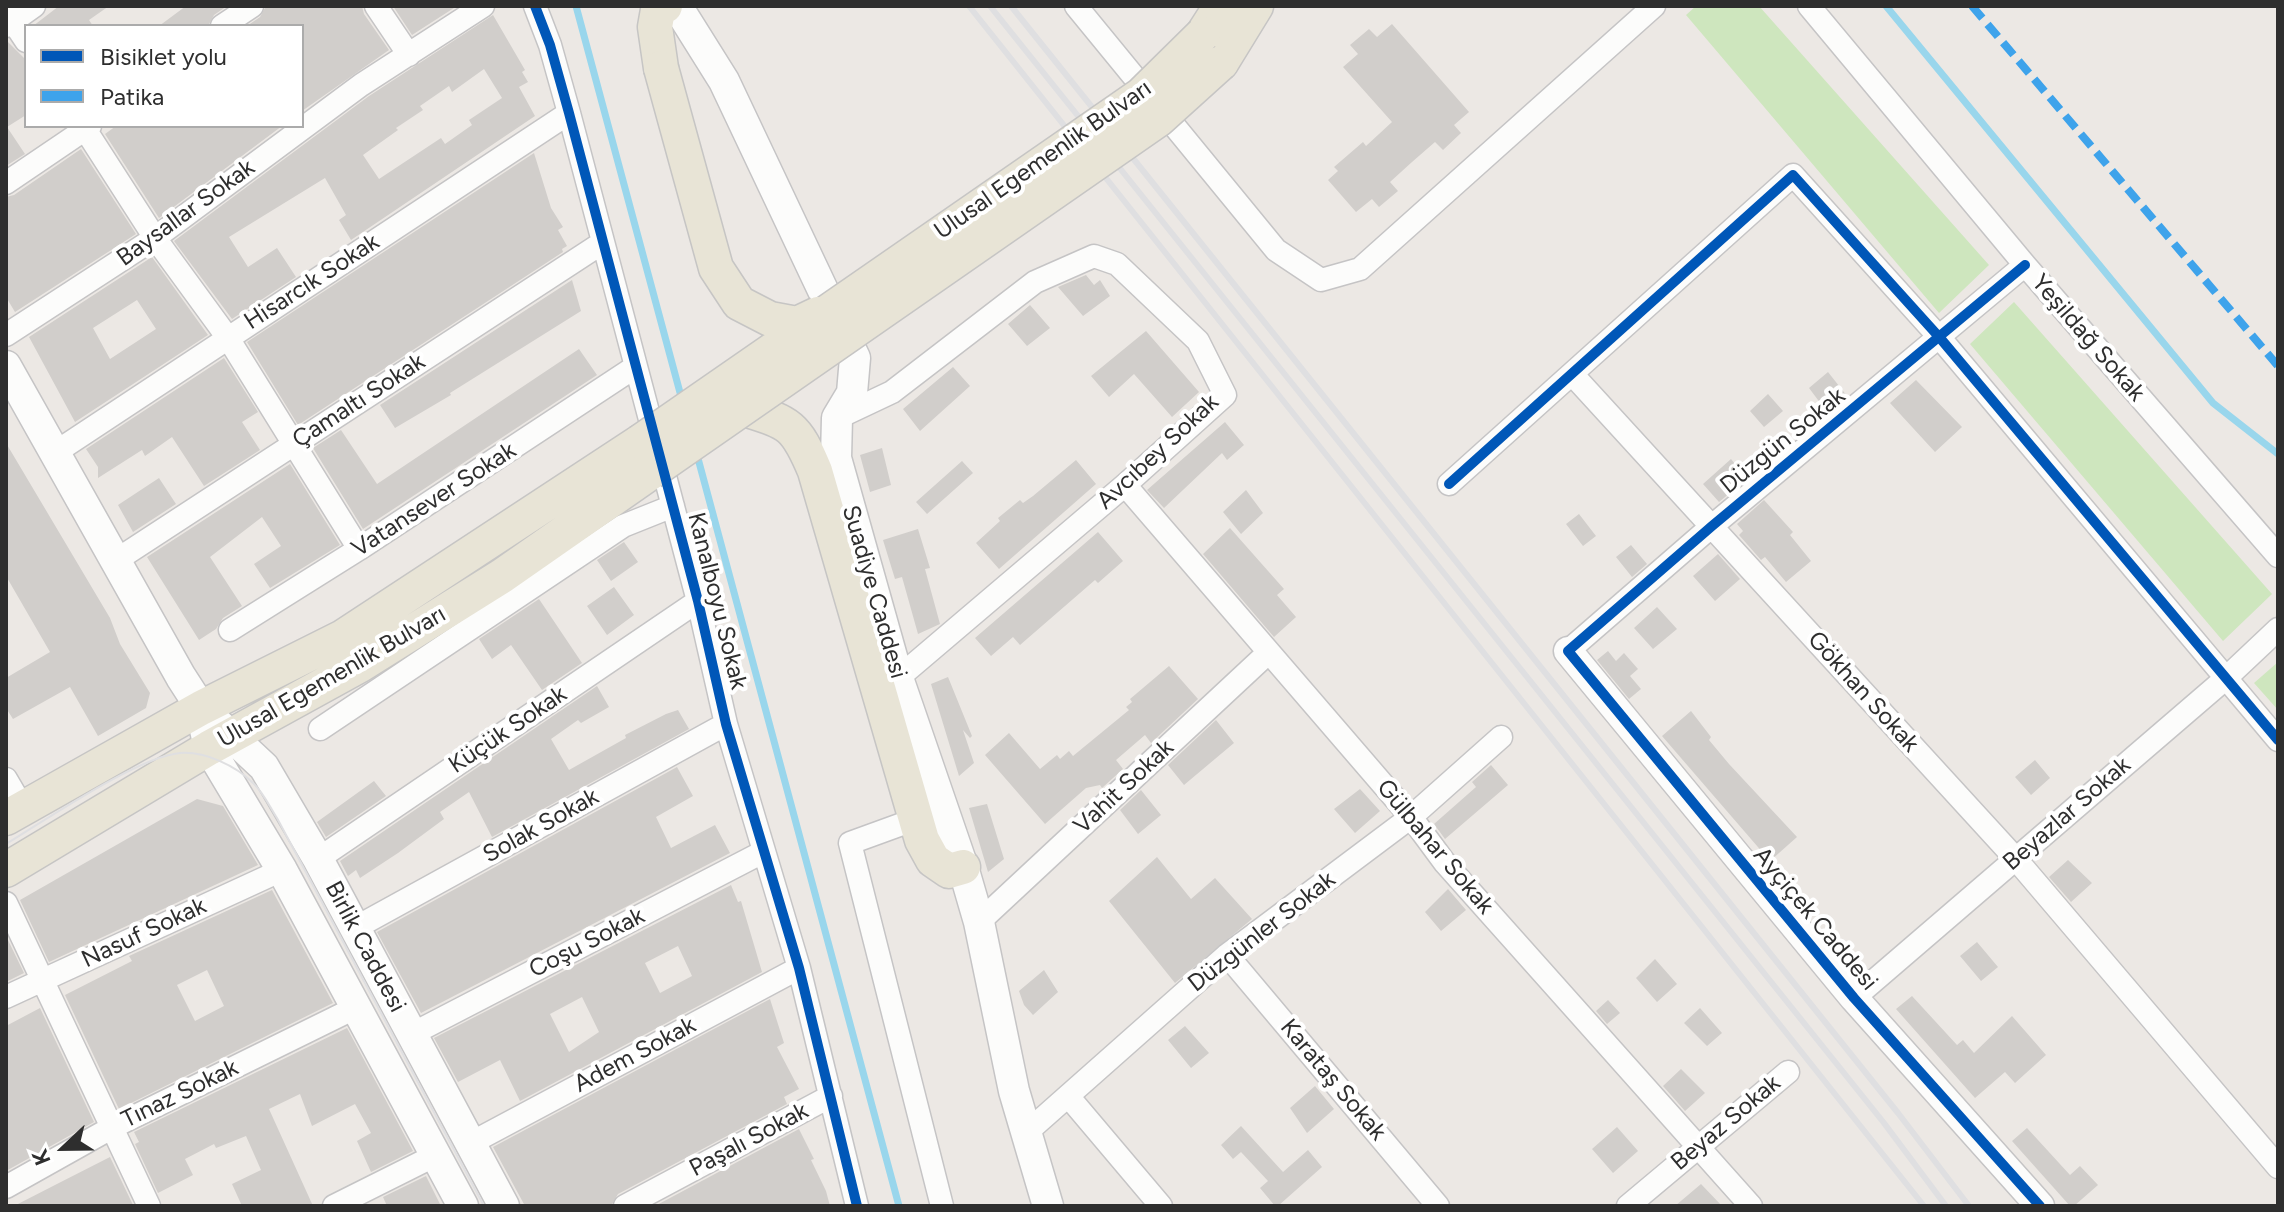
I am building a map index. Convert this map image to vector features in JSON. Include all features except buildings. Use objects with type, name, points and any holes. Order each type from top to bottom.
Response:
[{"type":"main road","points":[[665,6],[658,10],[655,27],[661,68],[716,268],[739,303],[770,319],[797,324],[836,306]]},
{"type":"main road","name":"Suadiye Caddesi","points":[[677,6],[724,81],[855,358],[852,393],[837,418],[836,458],[898,678],[979,922],[1014,1091],[1048,1206]]},
{"type":"main road","points":[[646,457],[741,408],[1159,119],[1221,63],[1256,6]]},
{"type":"main road","name":"Ulusal Egemenlik Bulvarı","points":[[836,306],[1141,95],[1212,20]]},
{"type":"main road","points":[[646,457],[836,306]]},
{"type":"main road","name":"Birlik Caddesi","points":[[10,384],[56,452],[220,742],[282,870],[463,1206]]},
{"type":"main road","points":[[741,408],[781,421],[802,439],[815,471],[922,840],[933,860],[949,871],[963,867]]},
{"type":"main road","name":"Ulusal Egemenlik Bulvarı","points":[[6,870],[220,742],[360,665],[502,576],[646,457]]},
{"type":"main road","name":"Ulusal Egemenlik Bulvarı","points":[[12,802],[143,742],[201,708],[343,637],[646,457]]},
{"type":"main road","points":[[264,767],[269,738],[300,698]]},
{"type":"main road","name":"Birlik Caddesi","points":[[220,742],[264,767],[318,859],[504,1206]]},
{"type":"street","points":[[24,39],[8,20],[34,6]]},
{"type":"street","points":[[225,24],[252,6]]},
{"type":"street","points":[[376,6],[409,55]]},
{"type":"street","name":"Baysallar Sokak","points":[[304,127],[361,85],[483,6]]},
{"type":"street","name":"Kanalboyu Sokak","points":[[535,6],[550,45],[569,113],[698,601],[726,724],[799,968],[857,1206]]},
{"type":"street","points":[[1076,6],[1276,250],[1321,280],[1360,269],[1654,6]]},
{"type":"street","name":"Yeşildağ Sokak","points":[[1809,6],[2025,265],[2278,556]]},
{"type":"street","name":"Hisarcık Sokak","points":[[56,452],[569,113]]},
{"type":"street","points":[[6,183],[85,128]]},
{"type":"street","points":[[87,128],[155,238],[228,338],[359,549]]},
{"type":"street","name":"Baysallar Sokak","points":[[6,335],[155,238],[303,128]]},
{"type":"street","points":[[1449,484],[1793,175],[1940,338],[2278,740]]},
{"type":"street","name":"Çamaltı Sokak","points":[[115,561],[602,243]]},
{"type":"street","name":"Avcıbey Sokak","points":[[837,418],[892,392],[1035,282],[1094,256],[1117,264],[1198,341],[1225,395],[1125,485],[898,678]]},
{"type":"street","name":"Düzgün Sokak","points":[[1568,651],[1712,526],[2025,265]]},
{"type":"street","name":"Vatansever Sokak","points":[[230,630],[635,367]]},
{"type":"street","name":"Gökhan Sokak","points":[[1572,374],[2015,858],[2278,1167]]},
{"type":"street","name":"Gülbahar Sokak","points":[[1125,485],[1411,817],[1445,863],[1751,1206]]},
{"type":"street","points":[[320,729],[623,526],[673,506]]},
{"type":"street","name":"Küçük Sokak","points":[[318,859],[698,601]]},
{"type":"street","name":"Beyazlar Sokak","points":[[1854,998],[2225,679],[2278,629]]},
{"type":"street","name":"Ayçiçek Caddesi","points":[[1568,651],[1854,998],[2040,1206]]},
{"type":"street","name":"Vahit Sokak","points":[[979,922],[1269,652]]},
{"type":"street","name":"Solak Sokak","points":[[355,928],[726,724]]},
{"type":"street","name":"Düzgünler Sokak","points":[[1026,1133],[1227,955],[1411,817],[1501,737]]},
{"type":"street","points":[[916,819],[850,843],[942,1206]]},
{"type":"street","name":"Coşu Sokak","points":[[412,1034],[763,852]]},
{"type":"street","name":"Nasuf Sokak","points":[[6,997],[282,870]]},
{"type":"street","points":[[6,903],[149,1206]]},
{"type":"street","name":"Karataş Sokak","points":[[1227,955],[1438,1206]]},
{"type":"street","name":"Adem Sokak","points":[[471,1143],[799,968]]},
{"type":"street","name":"Tınaz Sokak","points":[[6,1187],[113,1127],[357,1007]]},
{"type":"street","name":"Beyaz Sokak","points":[[1628,1206],[1788,1072]]},
{"type":"street","name":"Paşalı Sokak","points":[[625,1206],[831,1096]]},
{"type":"street","points":[[1068,1096],[1161,1206]]},
{"type":"street","points":[[334,1206],[436,1155]]},
{"type":"green space","points":[[1696,6],[1759,6],[1989,265],[1939,313],[1686,15]]},
{"type":"green space","points":[[2014,302],[2272,594],[2223,641],[1970,344]]},
{"type":"green space","points":[[2278,662],[2278,710],[2254,683]]},
{"type":"waterway","points":[[576,6],[682,400]]},
{"type":"waterway","points":[[1886,6],[2213,403],[2278,454]]},
{"type":"waterway","points":[[696,451],[899,1206]]},
{"type":"tram line","points":[[6,844],[117,777],[162,757],[180,753],[200,754],[220,761],[246,777],[260,791],[277,818],[484,1206]]},
{"type":"railway","points":[[969,6],[1924,1206]]},
{"type":"railway","points":[[990,6],[1884,1123],[1946,1206]]},
{"type":"railway","points":[[1011,6],[1898,1113],[1969,1206]]},
{"type":"marked path","points":[[1972,6],[2278,366]]},
{"type":"cycle path","points":[[535,6],[550,45],[569,113],[698,601],[726,724],[799,968],[857,1206]]},
{"type":"cycle path","points":[[1449,484],[1793,175],[1940,338],[2278,740]]},
{"type":"cycle path","points":[[2025,265],[1712,526],[1568,651],[1854,998],[2040,1206]]}]
